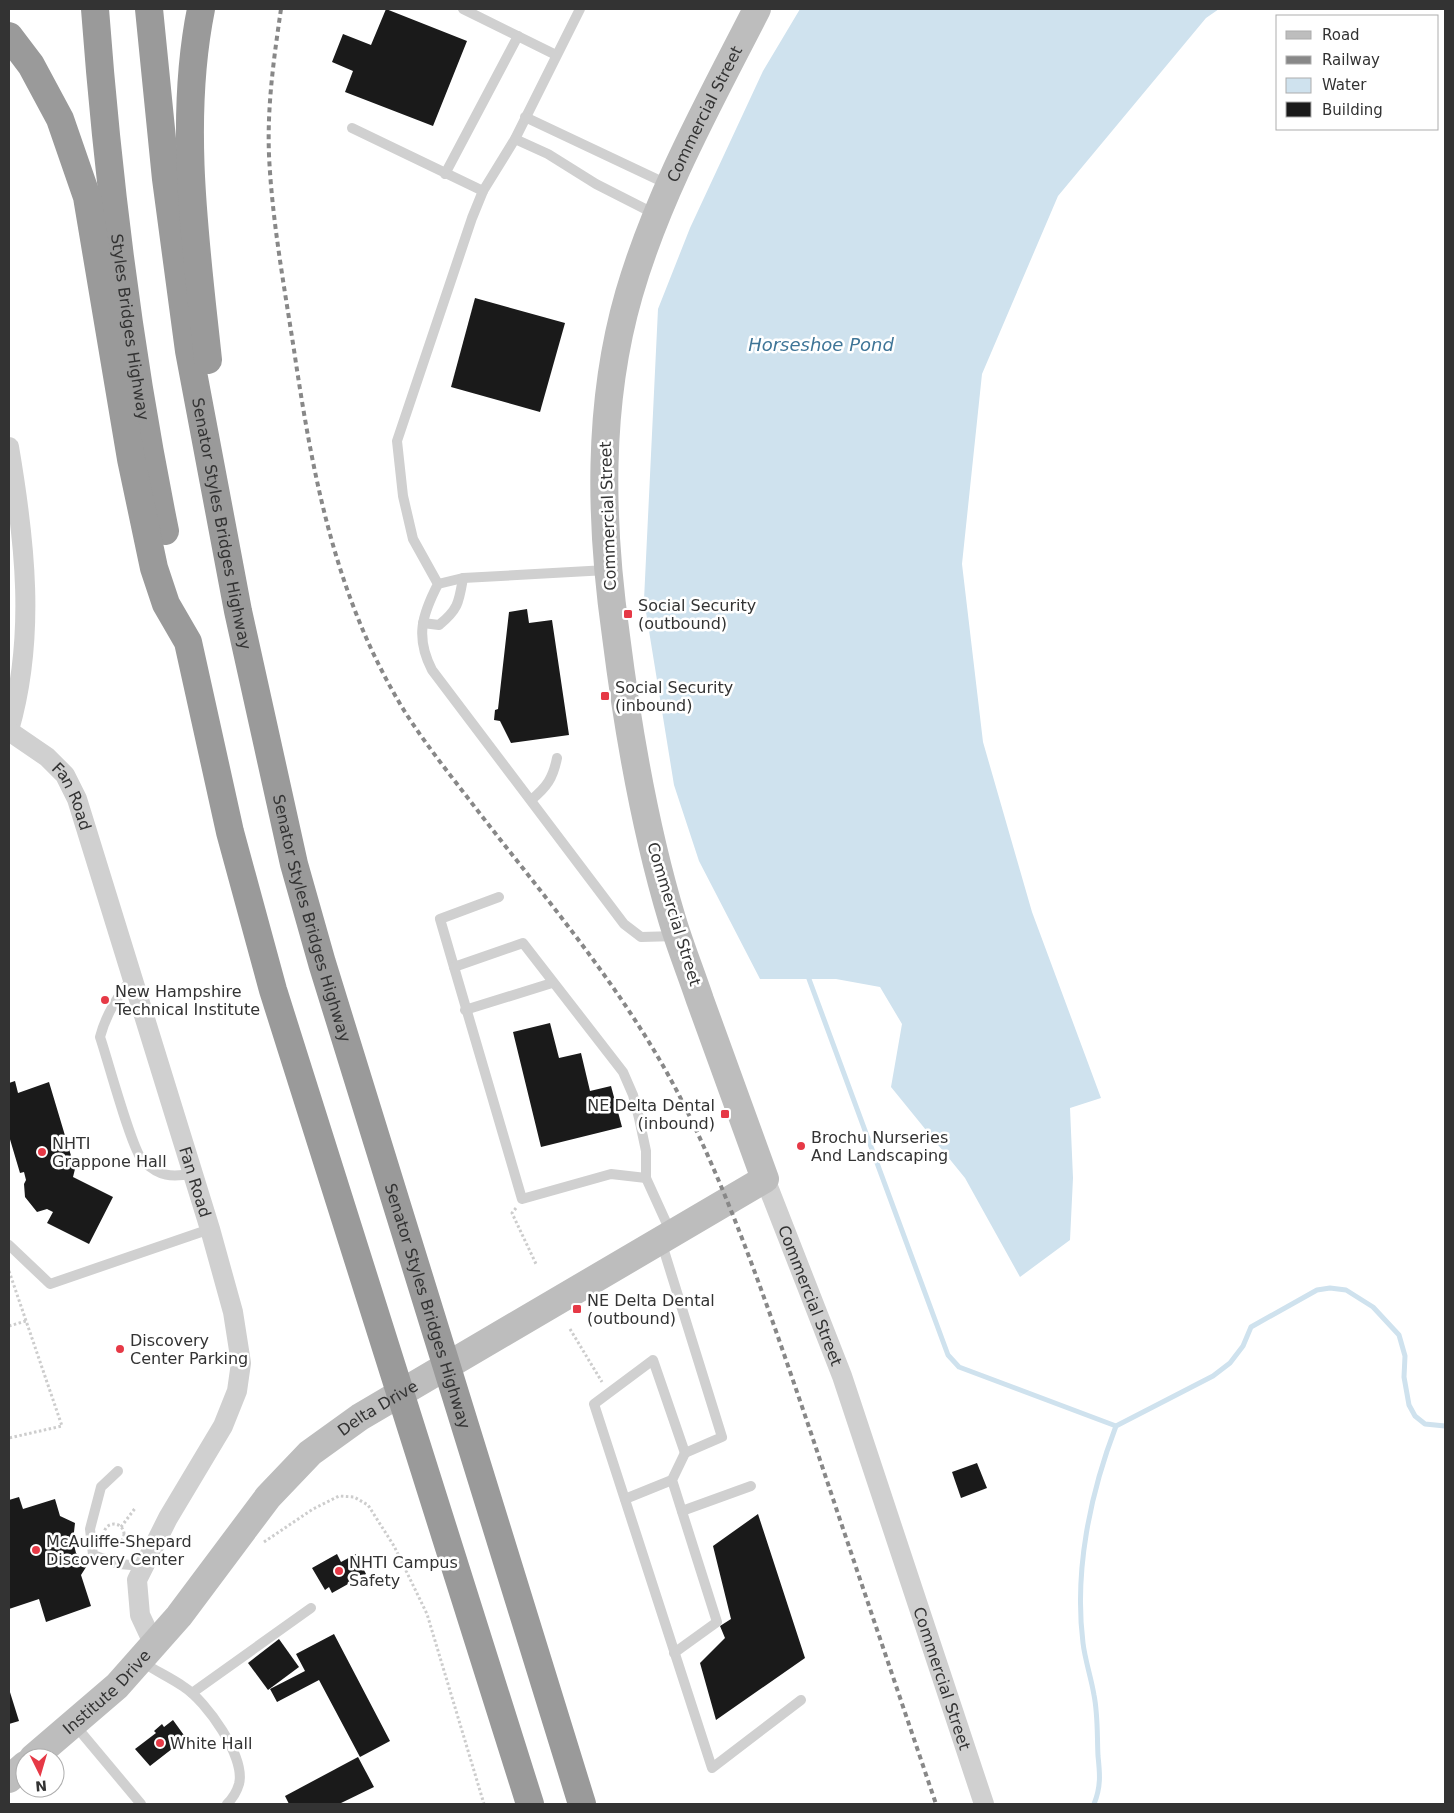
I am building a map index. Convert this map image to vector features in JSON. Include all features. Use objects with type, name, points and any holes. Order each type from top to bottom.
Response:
[{"type":"highway","name":"Styles Bridges Highway","points":[[95,9],[101,88],[125,290],[158,493],[188,642],[230,832],[273,990],[530,1804]]},
{"type":"highway","name":"Senator Styles Bridges Highway","points":[[149,9],[166,179],[189,351],[238,611],[294,864],[322,963],[582,1804]]},
{"type":"highway","points":[[200,9],[192,65],[191,148],[197,250],[214,408],[213,474]]},
{"type":"highway","points":[[9,36],[31,65],[60,119],[87,197],[131,459],[154,568],[166,604],[188,642]]},
{"type":"street","name":"Commercial Street","points":[[757,9],[698,125],[658,215],[628,296],[610,383],[604,475],[608,570],[627,720],[646,821],[678,936],[765,1179],[842,1376],[984,1804]]},
{"type":"street","name":"Fan Road","points":[[9,447],[19,505],[26,620],[24,662],[9,730],[47,756],[65,775],[76,799],[210,1229],[239,1341],[241,1363],[238,1391],[223,1426],[168,1518],[137,1580],[140,1615],[147,1653]]},
{"type":"street","name":"Delta Drive","points":[[147,1653],[179,1616],[268,1498],[310,1452],[360,1417],[765,1179]]},
{"type":"street","name":"Institute Drive","points":[[45,1748],[117,1686],[147,1653]]},
{"type":"lane","points":[[463,9],[556,55]]},
{"type":"lane","points":[[438,584],[412,539],[403,496],[397,441],[461,246],[483,191],[515,139],[580,9]]},
{"type":"lane","points":[[445,174],[518,36]]},
{"type":"lane","points":[[525,117],[671,186]]},
{"type":"lane","points":[[352,128],[483,191]]},
{"type":"lane","points":[[515,139],[548,154],[596,184],[658,215]]},
{"type":"lane","points":[[608,570],[463,578],[438,584],[427,606],[423,623],[421,638],[424,654],[432,670],[624,924],[641,937],[678,936]]},
{"type":"lane","points":[[423,623],[439,624],[452,614],[459,603],[463,578]]},
{"type":"lane","points":[[531,800],[545,789],[553,777],[557,758]]},
{"type":"lane","points":[[499,898],[440,919],[465,1010],[522,1199],[611,1174],[646,1178]]},
{"type":"lane","points":[[454,967],[523,943],[622,1072],[633,1095],[640,1118],[646,1151],[646,1178],[666,1237],[722,1437],[685,1453],[672,1480],[625,1499]]},
{"type":"lane","points":[[132,978],[115,1001],[103,1024],[100,1037],[141,1160],[159,1173],[170,1177],[192,1174]]},
{"type":"lane","points":[[465,1010],[552,983]]},
{"type":"lane","points":[[9,1244],[50,1284],[210,1229]]},
{"type":"lane","points":[[685,1453],[653,1360],[594,1404],[712,1768],[801,1700]]},
{"type":"lane","points":[[118,1471],[101,1487],[90,1529],[93,1555],[119,1564],[144,1566]]},
{"type":"lane","points":[[672,1480],[717,1622],[674,1653]]},
{"type":"lane","points":[[682,1511],[751,1486]]},
{"type":"lane","points":[[192,1693],[311,1608]]},
{"type":"lane","points":[[147,1653],[201,1701],[222,1729],[237,1765],[239,1783],[227,1804]]},
{"type":"lane","points":[[74,1724],[141,1804]]},
{"type":"path","points":[[522,1199],[512,1213],[536,1264]]},
{"type":"path","points":[[9,1271],[62,1426],[9,1438]]},
{"type":"path","points":[[9,1326],[26,1321]]},
{"type":"path","points":[[570,1329],[609,1393]]},
{"type":"path","points":[[256,1547],[313,1509],[339,1496],[354,1497],[368,1505],[394,1546],[428,1614],[484,1804]]},
{"type":"path","points":[[120,1527],[136,1507]]},
{"type":"path","points":[[114,1525],[120,1527],[124,1532],[124,1538],[119,1543],[110,1543],[104,1535],[106,1529],[114,1525]]},
{"type":"water","name":"Horseshoe Pond","points":[[800,9],[1219,9],[1206,18],[1058,196],[982,374],[962,564],[983,742],[1032,912],[1101,1098],[1070,1108],[1073,1178],[1070,1240],[1020,1277],[965,1178],[891,1087],[902,1024],[880,987],[836,979],[760,979],[699,861],[674,785],[644,600],[658,309],[690,228],[763,71]]},
{"type":"building","points":[[386,9],[467,41],[433,126],[345,92],[353,71],[332,62],[343,34],[371,45]]},
{"type":"building","points":[[475,298],[565,323],[540,412],[451,387]]},
{"type":"building","points":[[527,609],[529,623],[552,620],[569,735],[511,743],[500,721],[494,720],[495,710],[498,709],[509,612]]},
{"type":"building","points":[[550,1023],[559,1058],[581,1053],[590,1091],[611,1086],[622,1127],[541,1147],[513,1032]]},
{"type":"building","name":"NHTI Grappone Hall","points":[[15,1081],[18,1093],[49,1082],[75,1169],[73,1177],[113,1197],[89,1244],[47,1223],[53,1212],[47,1209],[37,1212],[25,1197],[24,1184],[26,1180],[24,1172],[20,1173],[9,1136],[9,1083]]},
{"type":"building","points":[[977,1463],[987,1488],[961,1498],[952,1472]]},
{"type":"building","name":"McAuliffe-Shepard Discovery Center","points":[[19,1497],[23,1509],[55,1499],[60,1516],[75,1523],[73,1541],[76,1553],[88,1564],[81,1575],[91,1606],[46,1622],[39,1599],[9,1609],[9,1500]]},
{"type":"building","points":[[758,1514],[805,1658],[716,1720],[700,1663],[725,1638],[720,1626],[731,1619],[713,1546]]},
{"type":"building","name":"NHTI Campus Safety","points":[[337,1554],[341,1562],[356,1554],[366,1574],[332,1593],[329,1587],[325,1590],[312,1568]]},
{"type":"building","points":[[334,1634],[390,1741],[360,1757],[319,1680],[277,1702],[270,1689],[305,1671],[296,1654]]},
{"type":"building","points":[[279,1639],[299,1667],[268,1690],[248,1663]]},
{"type":"building","points":[[9,1689],[19,1721],[9,1724]]},
{"type":"building","name":"White Hall","points":[[173,1720],[186,1738],[150,1766],[135,1749],[156,1733],[154,1731],[162,1724],[164,1727]]},
{"type":"building","points":[[358,1757],[374,1787],[339,1804],[289,1804],[285,1796]]},
{"type":"waterway","points":[[809,979],[948,1355],[959,1367],[1116,1426]]},
{"type":"waterway","points":[[1094,1804],[1099,1780],[1097,1718],[1083,1643],[1081,1588],[1086,1533],[1099,1478],[1116,1426],[1213,1376],[1230,1363],[1243,1346],[1251,1327],[1317,1290],[1330,1288],[1346,1290],[1373,1307],[1399,1335],[1405,1356],[1404,1377],[1409,1405],[1415,1416],[1425,1424],[1445,1426]]},
{"type":"railway","points":[[281,9],[270,100],[269,155],[282,277],[301,398],[319,491],[331,537],[361,626],[381,670],[405,712],[442,764],[612,985],[658,1057],[699,1135],[751,1261],[936,1804]]},
{"type":"place","name":"Social Security (outbound)","points":[[628,614]]},
{"type":"place","name":"Social Security (inbound)","points":[[605,696]]},
{"type":"place","name":"New Hampshire Technical Institute","points":[[105,1000]]},
{"type":"place","name":"NE Delta Dental (inbound)","points":[[725,1114]]},
{"type":"place","name":"Brochu Nurseries And Landscaping","points":[[801,1146]]},
{"type":"place","name":"NHTI Grappone Hall","points":[[42,1152]]},
{"type":"place","name":"NE Delta Dental (outbound)","points":[[577,1309]]},
{"type":"place","name":"Discovery Center Parking","points":[[120,1349]]},
{"type":"place","name":"McAuliffe-Shepard Discovery Center","points":[[36,1550]]},
{"type":"place","name":"NHTI Campus Safety","points":[[339,1571]]},
{"type":"place","name":"White Hall","points":[[160,1743]]}]
